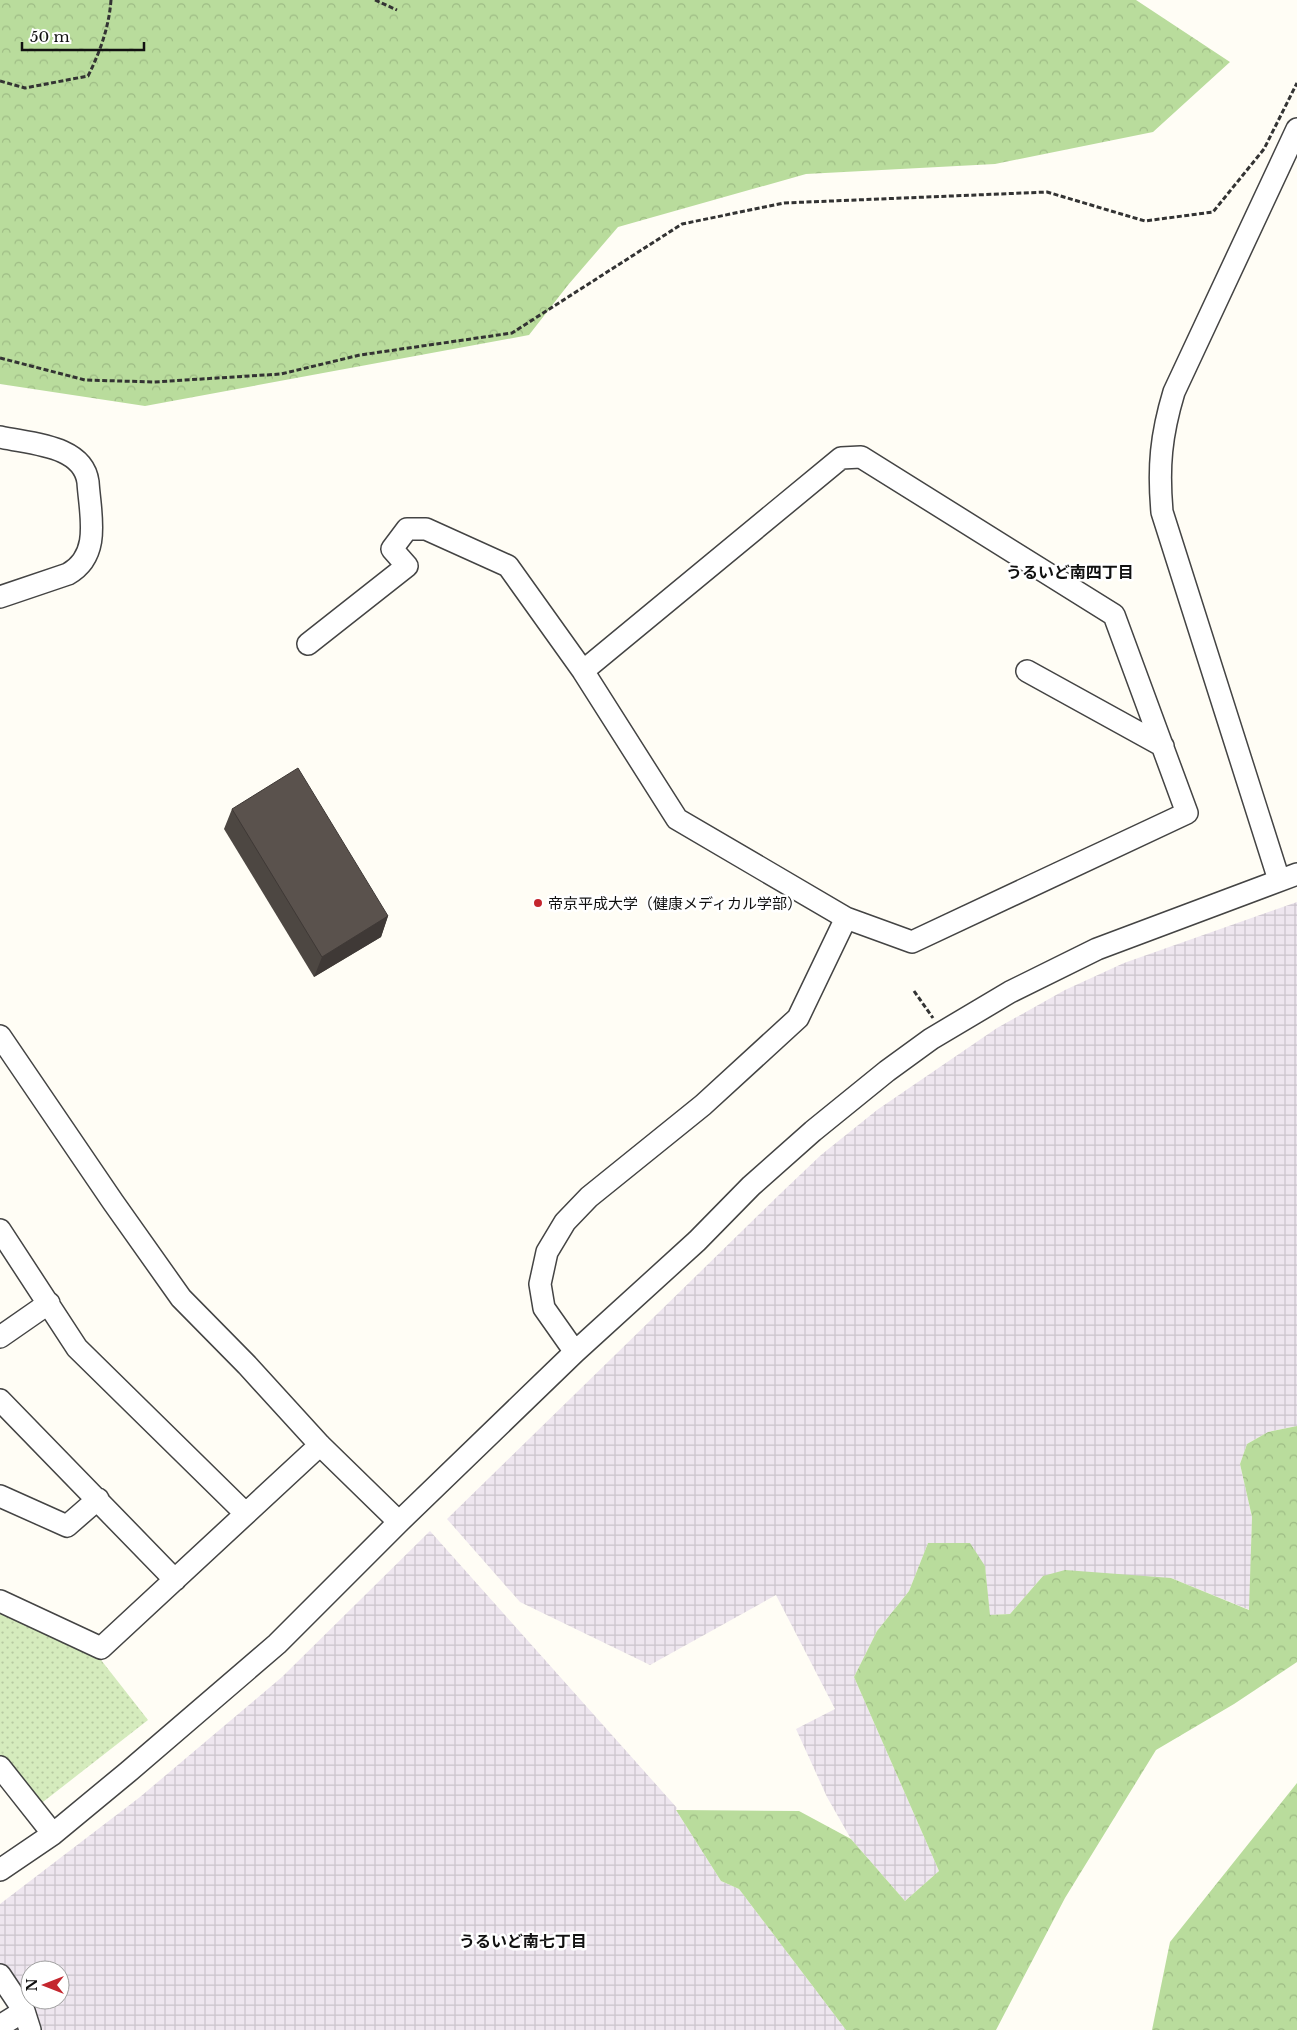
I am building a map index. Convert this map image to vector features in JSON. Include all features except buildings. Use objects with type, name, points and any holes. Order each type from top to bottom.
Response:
[{"type":"street","points":[[0,1870],[53,1834],[276,1644],[575,1352],[697,1241],[751,1186],[813,1131],[887,1071],[931,1039],[1010,992],[1097,949],[1288,877],[1162,512],[1160,458],[1164,426],[1174,392],[1297,129]]},
{"type":"street","points":[[0,437],[64,451],[80,462],[87,475],[92,542],[84,561],[77,569],[68,574],[0,597]]},
{"type":"street","points":[[308,644],[408,566],[392,549],[407,528],[426,528],[508,566],[582,672],[677,819],[846,918],[912,942],[1188,813],[1114,615],[861,457],[841,458],[582,672]]},
{"type":"street","points":[[1027,671],[1163,746]]},
{"type":"street","points":[[575,1352],[544,1308],[540,1284],[547,1252],[565,1222],[589,1197],[702,1105],[798,1018],[846,918]]},
{"type":"street","points":[[0,1038],[181,1298],[247,1365],[320,1445],[399,1522]]},
{"type":"street","points":[[0,1230],[77,1348],[245,1513]]},
{"type":"street","points":[[0,1337],[48,1303]]},
{"type":"street","points":[[0,1400],[175,1580]]},
{"type":"street","points":[[0,1601],[101,1648],[320,1445]]},
{"type":"street","points":[[0,1496],[66,1526],[98,1499]]},
{"type":"street","points":[[0,1767],[53,1834]]},
{"type":"street","points":[[0,1974],[27,2021],[0,2026]]},
{"type":"path","points":[[0,81],[24,88],[88,76],[100,53],[110,14],[111,0]]},
{"type":"path","points":[[375,0],[397,10]]},
{"type":"path","points":[[0,358],[85,380],[154,382],[281,374],[360,355],[512,332],[682,224],[784,203],[1047,192],[1145,222],[1213,212],[1264,149],[1297,83]]},
{"type":"path","points":[[914,991],[944,1032]]},
{"type":"shaded area","points":[[1297,902],[1297,1426],[1268,1432],[1247,1444],[1240,1464],[1252,1517],[1250,1610],[1171,1578],[1043,1576],[1010,1614],[989,1615],[985,1566],[928,1543],[909,1591],[877,1631],[854,1677],[939,1871],[905,1901],[851,1839],[827,1797],[796,1729],[835,1709],[776,1595],[650,1665],[520,1602],[447,1519],[781,1193],[821,1155],[877,1110],[997,1028],[1065,990],[1124,963]]},
{"type":"shaded area","points":[[430,1531],[677,1808],[676,1810],[721,1881],[739,1889],[846,2030],[17,2030],[0,1980],[0,1904],[140,1797],[282,1677]]},
{"type":"green space","points":[[0,0],[1136,0],[1230,62],[1153,132],[995,164],[806,174],[618,227],[568,285],[529,335],[145,406],[0,384]]},
{"type":"green space","points":[[1297,1426],[1297,1662],[1234,1704],[1156,1750],[1065,1898],[996,2030],[846,2030],[739,1889],[721,1881],[676,1810],[799,1811],[851,1839],[905,1901],[939,1871],[854,1677],[877,1631],[909,1591],[928,1543],[970,1543],[985,1566],[990,1615],[1010,1614],[1043,1576],[1065,1570],[1171,1578],[1249,1610],[1252,1517],[1240,1464],[1247,1444],[1268,1432]]},
{"type":"green space","points":[[0,1608],[94,1651],[148,1720],[34,1809],[0,1765]]},
{"type":"green space","points":[[1297,1783],[1297,2030],[1152,2030],[1170,1942]]},
{"type":"place","name":"帝京平成大学（健康メディカル学部）","points":[[538,903]]},
{"type":"district","name":"うるいど南四丁目","points":[[1070,572]]},
{"type":"district","name":"うるいど南七丁目","points":[[523,1941]]}]
